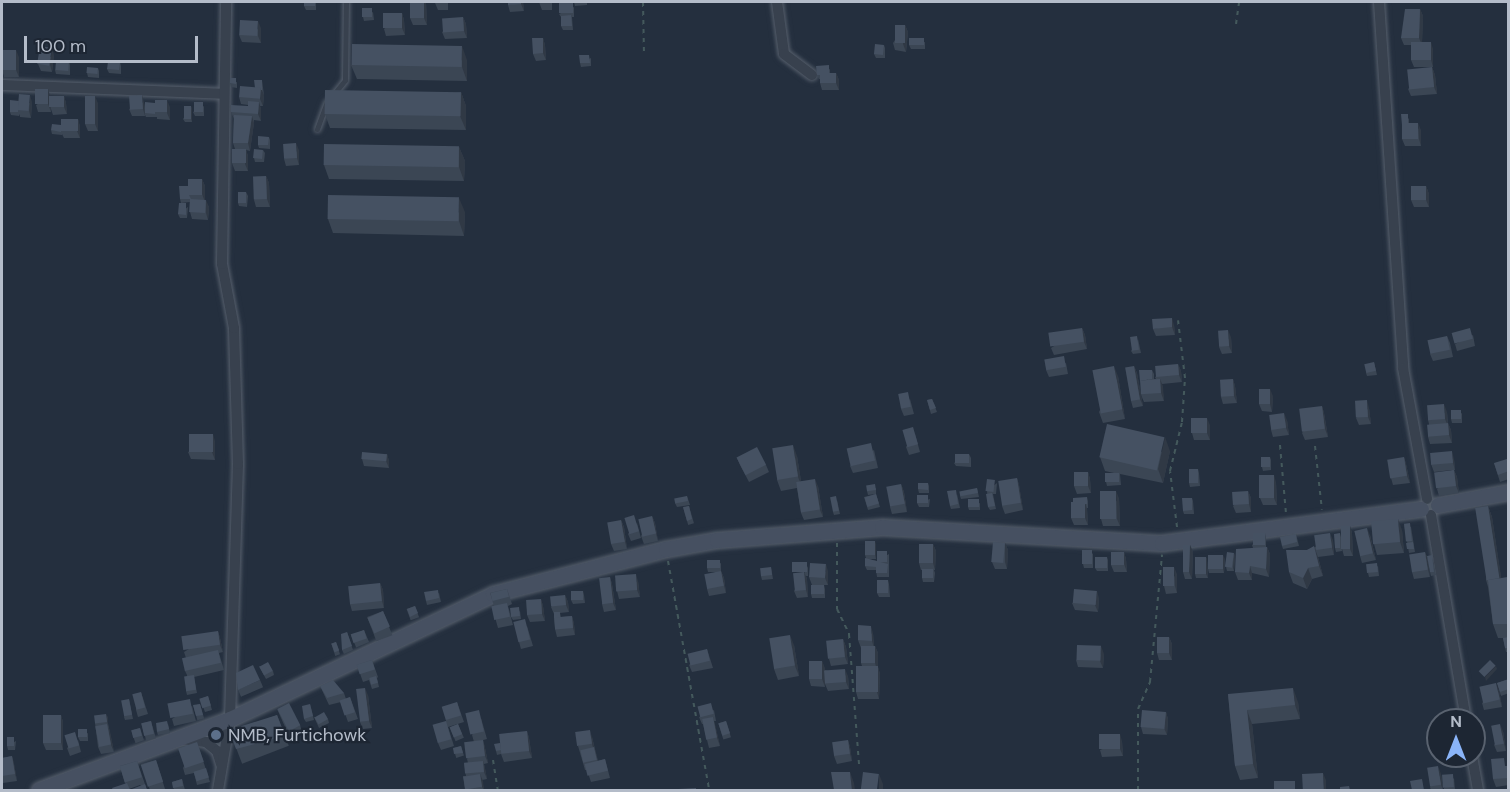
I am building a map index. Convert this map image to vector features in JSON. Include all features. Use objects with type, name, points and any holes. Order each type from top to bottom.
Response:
[{"type":"street","points":[[218,790],[230,719],[238,464],[234,328],[222,264],[226,2]]},
{"type":"street","points":[[777,2],[784,54],[813,75]]},
{"type":"street","points":[[1379,2],[1403,368],[1464,708]]},
{"type":"street","points":[[2,85],[224,94]]},
{"type":"street","points":[[39,790],[182,739],[230,719],[484,597],[666,549],[717,540],[882,527],[1162,543],[1178,542],[1429,507],[1509,492]]},
{"type":"street","points":[[182,739],[206,742],[216,750],[221,765]]},
{"type":"street","points":[[1474,768],[1478,790]]},
{"type":"lane","points":[[317,129],[327,101],[345,80],[346,2]]},
{"type":"path","points":[[643,2],[644,52]]},
{"type":"path","points":[[1236,24],[1239,2]]},
{"type":"path","points":[[1178,320],[1185,378],[1182,422],[1170,471],[1178,542]]},
{"type":"path","points":[[1280,445],[1287,527]]},
{"type":"path","points":[[1315,446],[1323,522]]},
{"type":"path","points":[[837,531],[837,609],[849,634],[859,765]]},
{"type":"path","points":[[1138,790],[1138,709],[1150,682],[1162,543]]},
{"type":"path","points":[[666,549],[709,790]]},
{"type":"path","points":[[493,760],[498,790]]},
{"type":"building","points":[[304,2],[315,2],[315,6],[304,6]]},
{"type":"building","points":[[410,2],[424,2],[424,18],[410,18]]},
{"type":"building","points":[[508,2],[521,2],[521,4],[508,5]]},
{"type":"building","points":[[559,3],[573,3],[573,13],[559,13]]},
{"type":"building","points":[[362,8],[372,8],[372,17],[362,17]]},
{"type":"building","points":[[1405,9],[1420,9],[1419,38],[1401,38]]},
{"type":"building","points":[[383,13],[402,13],[402,28],[383,28]]},
{"type":"building","points":[[571,15],[572,26],[561,26],[561,16]]},
{"type":"building","points":[[463,17],[464,31],[443,32],[442,18]]},
{"type":"building","points":[[240,20],[258,21],[257,36],[239,35]]},
{"type":"building","points":[[895,25],[905,25],[905,43],[895,43]]},
{"type":"building","points":[[532,38],[543,38],[543,53],[533,54]]},
{"type":"building","points":[[909,38],[924,38],[924,45],[909,45]]},
{"type":"building","points":[[1411,42],[1431,42],[1431,60],[1411,60]]},
{"type":"building","points":[[352,44],[462,46],[462,67],[352,65]]},
{"type":"building","points":[[875,44],[884,45],[883,55],[874,54]]},
{"type":"building","points":[[40,46],[52,48],[49,66],[37,64]]},
{"type":"building","points":[[2,50],[16,50],[16,70],[2,70]]},
{"type":"building","points":[[579,55],[589,55],[590,63],[580,63]]},
{"type":"building","points":[[56,60],[69,61],[68,71],[55,70]]},
{"type":"building","points":[[108,62],[120,62],[119,70],[107,69]]},
{"type":"building","points":[[829,65],[829,73],[817,75],[816,66]]},
{"type":"building","points":[[87,67],[98,68],[97,74],[86,73]]},
{"type":"building","points":[[1432,67],[1434,87],[1409,90],[1407,70]]},
{"type":"building","points":[[820,73],[836,73],[836,83],[820,83]]},
{"type":"building","points":[[230,78],[236,78],[236,84],[230,83]]},
{"type":"building","points":[[254,80],[262,80],[262,90],[255,88]]},
{"type":"building","points":[[240,86],[261,88],[260,99],[239,97]]},
{"type":"building","points":[[35,89],[48,89],[48,104],[35,104]]},
{"type":"building","points":[[325,90],[461,92],[461,116],[325,114]]},
{"type":"building","points":[[19,94],[30,95],[29,111],[18,110]]},
{"type":"building","points":[[142,95],[143,109],[130,110],[129,96]]},
{"type":"building","points":[[49,96],[64,96],[64,107],[49,107]]},
{"type":"building","points":[[85,96],[95,96],[95,124],[85,124]]},
{"type":"building","points":[[10,100],[19,101],[18,112],[10,112]]},
{"type":"building","points":[[155,100],[167,100],[167,112],[155,112]]},
{"type":"building","points":[[248,101],[259,102],[258,114],[231,112],[231,105],[248,106]]},
{"type":"building","points":[[145,102],[155,103],[155,114],[145,113]]},
{"type":"building","points":[[194,102],[203,102],[203,112],[194,112]]},
{"type":"building","points":[[184,106],[191,106],[191,119],[184,119]]},
{"type":"building","points":[[1401,114],[1408,114],[1408,123],[1402,123],[1402,125]]},
{"type":"building","points":[[234,115],[252,116],[248,143],[233,143]]},
{"type":"building","points":[[61,119],[78,119],[78,131],[61,131]]},
{"type":"building","points":[[1402,123],[1418,123],[1418,139],[1402,139]]},
{"type":"building","points":[[52,124],[61,125],[61,132],[51,130]]},
{"type":"building","points":[[258,136],[269,137],[268,145],[258,145]]},
{"type":"building","points":[[296,143],[297,158],[284,159],[283,144]]},
{"type":"building","points":[[324,144],[459,146],[459,167],[324,165]]},
{"type":"building","points":[[232,149],[246,149],[246,163],[232,163]]},
{"type":"building","points":[[254,149],[263,150],[262,159],[253,158]]},
{"type":"building","points":[[253,176],[266,176],[267,199],[254,199]]},
{"type":"building","points":[[188,179],[202,179],[202,195],[188,195]]},
{"type":"building","points":[[179,186],[189,186],[191,199],[180,199]]},
{"type":"building","points":[[1411,186],[1426,186],[1426,200],[1411,200]]},
{"type":"building","points":[[238,192],[246,192],[246,203],[238,203]]},
{"type":"building","points":[[328,195],[459,197],[459,221],[328,219]]},
{"type":"building","points":[[190,199],[206,200],[205,213],[189,212]]},
{"type":"building","points":[[179,203],[186,203],[186,215],[178,214]]},
{"type":"building","points":[[1172,318],[1172,327],[1153,329],[1152,319]]},
{"type":"building","points":[[1082,328],[1084,342],[1050,347],[1048,333]]},
{"type":"building","points":[[1470,328],[1473,339],[1454,344],[1452,333]]},
{"type":"building","points":[[1228,330],[1229,346],[1219,347],[1218,331]]},
{"type":"building","points":[[1137,336],[1139,350],[1132,351],[1130,337]]},
{"type":"building","points":[[1447,336],[1450,350],[1430,354],[1427,340]]},
{"type":"building","points":[[1064,356],[1066,367],[1046,370],[1044,359]]},
{"type":"building","points":[[1374,362],[1376,371],[1366,373],[1364,364]]},
{"type":"building","points":[[1178,364],[1179,375],[1156,377],[1155,366]]},
{"type":"building","points":[[1114,366],[1122,409],[1101,413],[1092,370]]},
{"type":"building","points":[[1134,366],[1140,399],[1131,401],[1125,368]]},
{"type":"building","points":[[1139,370],[1152,370],[1152,379],[1140,381]]},
{"type":"building","points":[[1160,379],[1161,393],[1141,394],[1140,380]]},
{"type":"building","points":[[1233,379],[1234,396],[1221,397],[1220,380]]},
{"type":"building","points":[[1259,389],[1270,389],[1270,404],[1259,404]]},
{"type":"building","points":[[908,392],[911,407],[901,409],[898,394]]},
{"type":"building","points":[[932,399],[936,408],[930,410],[927,400]]},
{"type":"building","points":[[1367,400],[1368,417],[1356,418],[1355,401]]},
{"type":"building","points":[[1444,404],[1445,419],[1428,420],[1427,405]]},
{"type":"building","points":[[1322,406],[1325,429],[1302,432],[1299,409]]},
{"type":"building","points":[[1451,410],[1461,410],[1461,419],[1451,419]]},
{"type":"building","points":[[1284,413],[1286,428],[1271,430],[1269,415]]},
{"type":"building","points":[[1191,418],[1207,418],[1207,433],[1191,433]]},
{"type":"building","points":[[1448,423],[1449,435],[1428,437],[1427,425]]},
{"type":"building","points":[[1107,424],[1164,437],[1157,470],[1099,457]]},
{"type":"building","points":[[913,427],[918,444],[907,447],[902,430]]},
{"type":"building","points":[[189,434],[213,434],[213,452],[189,452]]},
{"type":"building","points":[[871,443],[875,461],[851,466],[847,449]]},
{"type":"building","points":[[793,445],[798,477],[777,480],[772,448]]},
{"type":"building","points":[[757,447],[766,465],[746,475],[737,457]]},
{"type":"building","points":[[1452,451],[1453,463],[1431,465],[1430,453]]},
{"type":"building","points":[[362,452],[387,454],[386,461],[361,459]]},
{"type":"building","points":[[955,454],[969,454],[969,463],[955,463]]},
{"type":"building","points":[[1261,457],[1270,457],[1270,467],[1261,467]]},
{"type":"building","points":[[1404,457],[1407,476],[1390,478],[1387,460]]},
{"type":"building","points":[[1507,459],[1509,471],[1498,475],[1494,463]]},
{"type":"building","points":[[1189,469],[1198,469],[1198,483],[1189,483]]},
{"type":"building","points":[[1454,470],[1456,486],[1436,488],[1434,472]]},
{"type":"building","points":[[1074,472],[1088,472],[1088,486],[1074,486]]},
{"type":"building","points":[[1105,473],[1119,473],[1119,482],[1105,482]]},
{"type":"building","points":[[1259,475],[1274,475],[1274,498],[1259,498]]},
{"type":"building","points":[[1017,478],[1021,503],[1002,506],[998,481]]},
{"type":"building","points":[[815,479],[820,510],[801,513],[796,482]]},
{"type":"building","points":[[987,479],[995,480],[993,492],[986,491]]},
{"type":"building","points":[[918,483],[928,483],[928,490],[918,489]]},
{"type":"building","points":[[875,484],[876,490],[867,491],[866,485]]},
{"type":"building","points":[[901,484],[905,504],[890,506],[886,487]]},
{"type":"building","points":[[977,488],[978,493],[960,496],[959,491]]},
{"type":"building","points":[[956,490],[958,504],[950,506],[947,491]]},
{"type":"building","points":[[1100,491],[1116,491],[1116,519],[1100,519]]},
{"type":"building","points":[[1248,491],[1249,504],[1233,505],[1232,492]]},
{"type":"building","points":[[992,493],[995,506],[988,507],[986,494]]},
{"type":"building","points":[[876,494],[879,504],[867,507],[865,498]]},
{"type":"building","points":[[917,495],[928,495],[928,503],[917,503]]},
{"type":"building","points":[[687,496],[688,501],[675,503],[674,498]]},
{"type":"building","points":[[836,496],[839,511],[833,512],[830,497]]},
{"type":"building","points":[[1087,497],[1087,504],[1073,502],[1073,498]]},
{"type":"building","points":[[1182,498],[1192,498],[1192,510],[1183,511]]},
{"type":"building","points":[[968,499],[979,499],[979,507],[968,507]]},
{"type":"building","points":[[1071,502],[1085,502],[1085,518],[1071,518]]},
{"type":"building","points":[[689,506],[692,519],[687,521],[683,507]]},
{"type":"building","points":[[1488,506],[1499,578],[1487,580],[1475,508]]},
{"type":"building","points":[[634,515],[639,531],[629,534],[624,518]]},
{"type":"building","points":[[652,516],[656,534],[642,537],[638,519]]},
{"type":"building","points":[[1398,519],[1400,542],[1373,544],[1371,521]]},
{"type":"building","points":[[621,520],[625,542],[611,544],[607,522]]},
{"type":"building","points":[[1410,523],[1412,541],[1406,542],[1404,524]]},
{"type":"building","points":[[1341,526],[1350,526],[1350,549],[1341,549]]},
{"type":"building","points":[[1367,528],[1373,553],[1360,556],[1354,531]]},
{"type":"building","points":[[1253,533],[1265,533],[1265,545],[1253,545]]},
{"type":"building","points":[[1330,533],[1332,548],[1316,550],[1314,535]]},
{"type":"building","points":[[1340,533],[1340,548],[1335,548],[1334,534]]},
{"type":"building","points":[[1296,534],[1297,542],[1282,546],[1280,537]]},
{"type":"building","points":[[865,541],[875,541],[875,555],[865,555]]},
{"type":"building","points":[[993,542],[1005,543],[1003,563],[991,562]]},
{"type":"building","points":[[1413,542],[1414,549],[1407,549],[1406,543]]},
{"type":"building","points":[[919,544],[933,544],[933,563],[919,563]]},
{"type":"building","points":[[1183,545],[1190,545],[1189,572],[1183,572]]},
{"type":"building","points":[[1314,546],[1319,566],[1308,568],[1303,578],[1289,572],[1286,550],[1307,550]]},
{"type":"building","points":[[1267,547],[1266,569],[1250,566],[1249,573],[1235,572],[1236,549]]},
{"type":"building","points":[[1082,550],[1092,550],[1092,564],[1082,564]]},
{"type":"building","points":[[877,551],[887,551],[887,562],[877,562]]},
{"type":"building","points":[[1111,552],[1124,552],[1124,565],[1111,565]]},
{"type":"building","points":[[1227,552],[1234,553],[1232,568],[1225,567]]},
{"type":"building","points":[[1425,552],[1428,570],[1412,572],[1409,555]]},
{"type":"building","points":[[1208,555],[1223,555],[1223,569],[1208,569]]},
{"type":"building","points":[[1432,555],[1434,572],[1430,572],[1427,556]]},
{"type":"building","points":[[1095,557],[1107,557],[1107,568],[1095,568]]},
{"type":"building","points":[[1195,557],[1206,557],[1206,574],[1195,574]]},
{"type":"building","points":[[865,558],[888,564],[887,573],[876,573],[876,567],[865,566]]},
{"type":"building","points":[[707,560],[720,560],[720,568],[707,568]]},
{"type":"building","points":[[792,562],[807,562],[807,572],[792,572]]},
{"type":"building","points":[[810,563],[826,564],[825,578],[809,577]]},
{"type":"building","points":[[1377,563],[1378,572],[1367,573],[1366,564]]},
{"type":"building","points":[[771,567],[772,575],[761,576],[760,568]]},
{"type":"building","points":[[1163,567],[1174,567],[1174,586],[1163,586]]},
{"type":"building","points":[[922,569],[933,569],[933,578],[922,578]]},
{"type":"building","points":[[721,571],[724,586],[707,589],[704,574]]},
{"type":"building","points":[[804,572],[806,590],[795,591],[793,573]]},
{"type":"building","points":[[636,574],[637,590],[616,591],[615,575]]},
{"type":"building","points":[[610,577],[613,603],[602,604],[599,578]]},
{"type":"building","points":[[1509,577],[1509,624],[1493,624],[1488,580]]},
{"type":"building","points":[[877,580],[888,580],[888,593],[877,593]]},
{"type":"building","points":[[380,583],[382,601],[350,604],[348,586]]},
{"type":"building","points":[[811,585],[824,585],[824,594],[811,594]]},
{"type":"building","points":[[507,589],[509,597],[492,601],[491,593]]},
{"type":"building","points":[[1074,589],[1097,591],[1096,605],[1073,603]]},
{"type":"building","points":[[438,590],[439,598],[426,601],[424,592]]},
{"type":"building","points":[[571,591],[583,591],[583,600],[571,600]]},
{"type":"building","points":[[565,595],[566,605],[551,607],[550,597]]},
{"type":"building","points":[[541,599],[542,614],[527,615],[526,600]]},
{"type":"building","points":[[507,603],[510,617],[494,620],[491,606]]},
{"type":"building","points":[[415,606],[418,613],[410,617],[407,609]]},
{"type":"building","points":[[519,607],[520,616],[511,617],[510,608]]},
{"type":"building","points":[[383,611],[390,627],[374,633],[367,618]]},
{"type":"building","points":[[554,612],[560,612],[560,618],[554,618]]},
{"type":"building","points":[[572,616],[573,628],[555,630],[554,618]]},
{"type":"building","points":[[525,619],[530,639],[518,642],[513,622]]},
{"type":"building","points":[[858,625],[871,626],[872,641],[858,640]]},
{"type":"building","points":[[364,630],[367,639],[353,643],[351,634]]},
{"type":"building","points":[[218,631],[220,645],[183,650],[181,636]]},
{"type":"building","points":[[347,632],[352,646],[342,650],[341,634]]},
{"type":"building","points":[[790,635],[795,666],[774,669],[769,638]]},
{"type":"building","points":[[1157,637],[1169,637],[1169,653],[1157,653]]},
{"type":"building","points":[[1509,637],[1509,648],[1505,648],[1503,638]]},
{"type":"building","points":[[843,639],[845,657],[828,659],[826,641]]},
{"type":"building","points":[[336,642],[339,650],[335,652],[331,644]]},
{"type":"building","points":[[1077,645],[1101,646],[1100,661],[1076,660]]},
{"type":"building","points":[[861,646],[875,646],[875,663],[861,663]]},
{"type":"building","points":[[707,649],[710,661],[690,665],[688,654]]},
{"type":"building","points":[[218,650],[221,663],[185,671],[182,658]]},
{"type":"building","points":[[372,660],[375,670],[360,674],[357,665]]},
{"type":"building","points":[[1490,660],[1496,666],[1484,677],[1479,671]]},
{"type":"building","points":[[809,661],[822,661],[822,679],[809,679]]},
{"type":"building","points":[[268,662],[273,671],[264,676],[259,667]]},
{"type":"building","points":[[253,665],[260,680],[238,690],[236,673]]},
{"type":"building","points":[[856,666],[878,666],[878,692],[856,692]]},
{"type":"building","points":[[845,669],[846,682],[825,683],[824,670]]},
{"type":"building","points":[[194,675],[196,690],[186,691],[184,676]]},
{"type":"building","points":[[376,676],[378,683],[371,685],[369,678]]},
{"type":"building","points":[[1509,679],[1509,689],[1500,692],[1497,683]]},
{"type":"building","points":[[333,680],[344,693],[327,698],[320,686]]},
{"type":"building","points":[[1496,683],[1500,700],[1483,703],[1479,687]]},
{"type":"building","points":[[365,688],[369,721],[360,722],[356,689]]},
{"type":"building","points":[[1293,688],[1295,705],[1247,710],[1253,764],[1235,766],[1228,694]]},
{"type":"building","points":[[141,692],[145,707],[136,710],[132,694]]},
{"type":"building","points":[[208,696],[211,706],[202,708],[199,699]]},
{"type":"building","points":[[350,697],[355,712],[344,716],[340,700]]},
{"type":"building","points":[[129,699],[132,715],[124,716],[121,701]]},
{"type":"building","points":[[190,699],[193,714],[170,718],[167,703]]},
{"type":"building","points":[[457,702],[461,715],[446,720],[442,707]]},
{"type":"building","points":[[289,703],[300,725],[289,731],[277,709]]},
{"type":"building","points":[[711,703],[714,714],[700,717],[697,707]]},
{"type":"building","points":[[200,704],[203,715],[196,716],[193,705]]},
{"type":"building","points":[[310,704],[313,716],[304,719],[302,706]]},
{"type":"building","points":[[479,710],[484,731],[470,735],[465,713]]},
{"type":"building","points":[[1142,710],[1166,712],[1164,729],[1141,727]]},
{"type":"building","points":[[324,712],[328,719],[318,724],[314,718]]},
{"type":"building","points":[[106,714],[107,722],[95,723],[94,715]]},
{"type":"building","points":[[43,715],[61,715],[61,743],[43,743]]},
{"type":"building","points":[[277,715],[285,736],[236,749],[229,730]]},
{"type":"building","points":[[713,717],[717,738],[706,740],[702,719]]},
{"type":"building","points":[[151,721],[154,734],[144,736],[141,723]]},
{"type":"building","points":[[167,721],[169,729],[157,732],[156,723]]},
{"type":"building","points":[[446,721],[451,739],[438,743],[433,725]]},
{"type":"building","points":[[726,721],[730,733],[722,736],[718,723]]},
{"type":"building","points":[[107,724],[111,745],[99,747],[95,726]]},
{"type":"building","points":[[458,724],[462,734],[454,738],[450,727]]},
{"type":"building","points":[[1500,724],[1504,744],[1495,745],[1491,726]]},
{"type":"building","points":[[140,728],[142,736],[133,738],[131,730]]},
{"type":"building","points":[[78,729],[87,729],[87,737],[78,737]]},
{"type":"building","points":[[590,730],[592,744],[577,746],[575,732]]},
{"type":"building","points":[[527,731],[529,751],[501,754],[499,734]]},
{"type":"building","points":[[75,732],[79,745],[69,749],[64,735]]},
{"type":"building","points":[[1099,734],[1120,734],[1120,749],[1099,749]]},
{"type":"building","points":[[7,737],[14,737],[14,746],[7,746]]},
{"type":"building","points":[[483,740],[485,756],[466,758],[464,742]]},
{"type":"building","points":[[848,740],[850,754],[834,756],[832,742]]},
{"type":"building","points":[[197,742],[204,762],[185,768],[178,749]]},
{"type":"building","points":[[500,743],[501,750],[496,751],[494,744]]},
{"type":"building","points":[[461,746],[463,753],[454,754],[453,748]]},
{"type":"building","points":[[594,747],[597,760],[583,763],[580,750]]},
{"type":"building","points":[[12,756],[15,774],[2,776],[2,758]]},
{"type":"building","points":[[1504,758],[1505,766],[1509,766],[1509,778],[1493,779],[1491,759]]},
{"type":"building","points":[[605,759],[608,771],[588,776],[585,764]]},
{"type":"building","points":[[156,760],[163,782],[148,787],[141,765]]},
{"type":"building","points":[[137,761],[142,777],[125,783],[120,766]]},
{"type":"building","points":[[483,761],[484,772],[465,774],[464,763]]},
{"type":"building","points":[[206,768],[209,778],[196,781],[194,772]]},
{"type":"building","points":[[1427,768],[1438,768],[1441,785],[1430,786]]},
{"type":"building","points":[[831,772],[850,772],[852,790],[834,790]]},
{"type":"building","points":[[863,772],[879,774],[877,790],[861,790]]},
{"type":"building","points":[[1323,773],[1324,790],[1303,790],[1302,774]]},
{"type":"building","points":[[480,774],[482,787],[465,789],[463,777]]},
{"type":"building","points":[[1453,774],[1454,787],[1443,788],[1442,775]]},
{"type":"building","points":[[182,779],[183,786],[173,788],[172,782]]},
{"type":"building","points":[[1422,779],[1424,790],[1412,790],[1410,781]]},
{"type":"building","points":[[1274,781],[1295,781],[1295,790],[1274,790]]},
{"type":"building","points":[[127,783],[130,790],[113,790],[112,788]]},
{"type":"building","points":[[145,784],[147,790],[132,789]]},
{"type":"building","points":[[1349,786],[1350,790],[1340,790],[1340,787]]},
{"type":"building","points":[[696,788],[696,790],[678,790],[678,789]]},
{"type":"place","name":"NMB, Furtichowk","points":[[216,735]]}]
